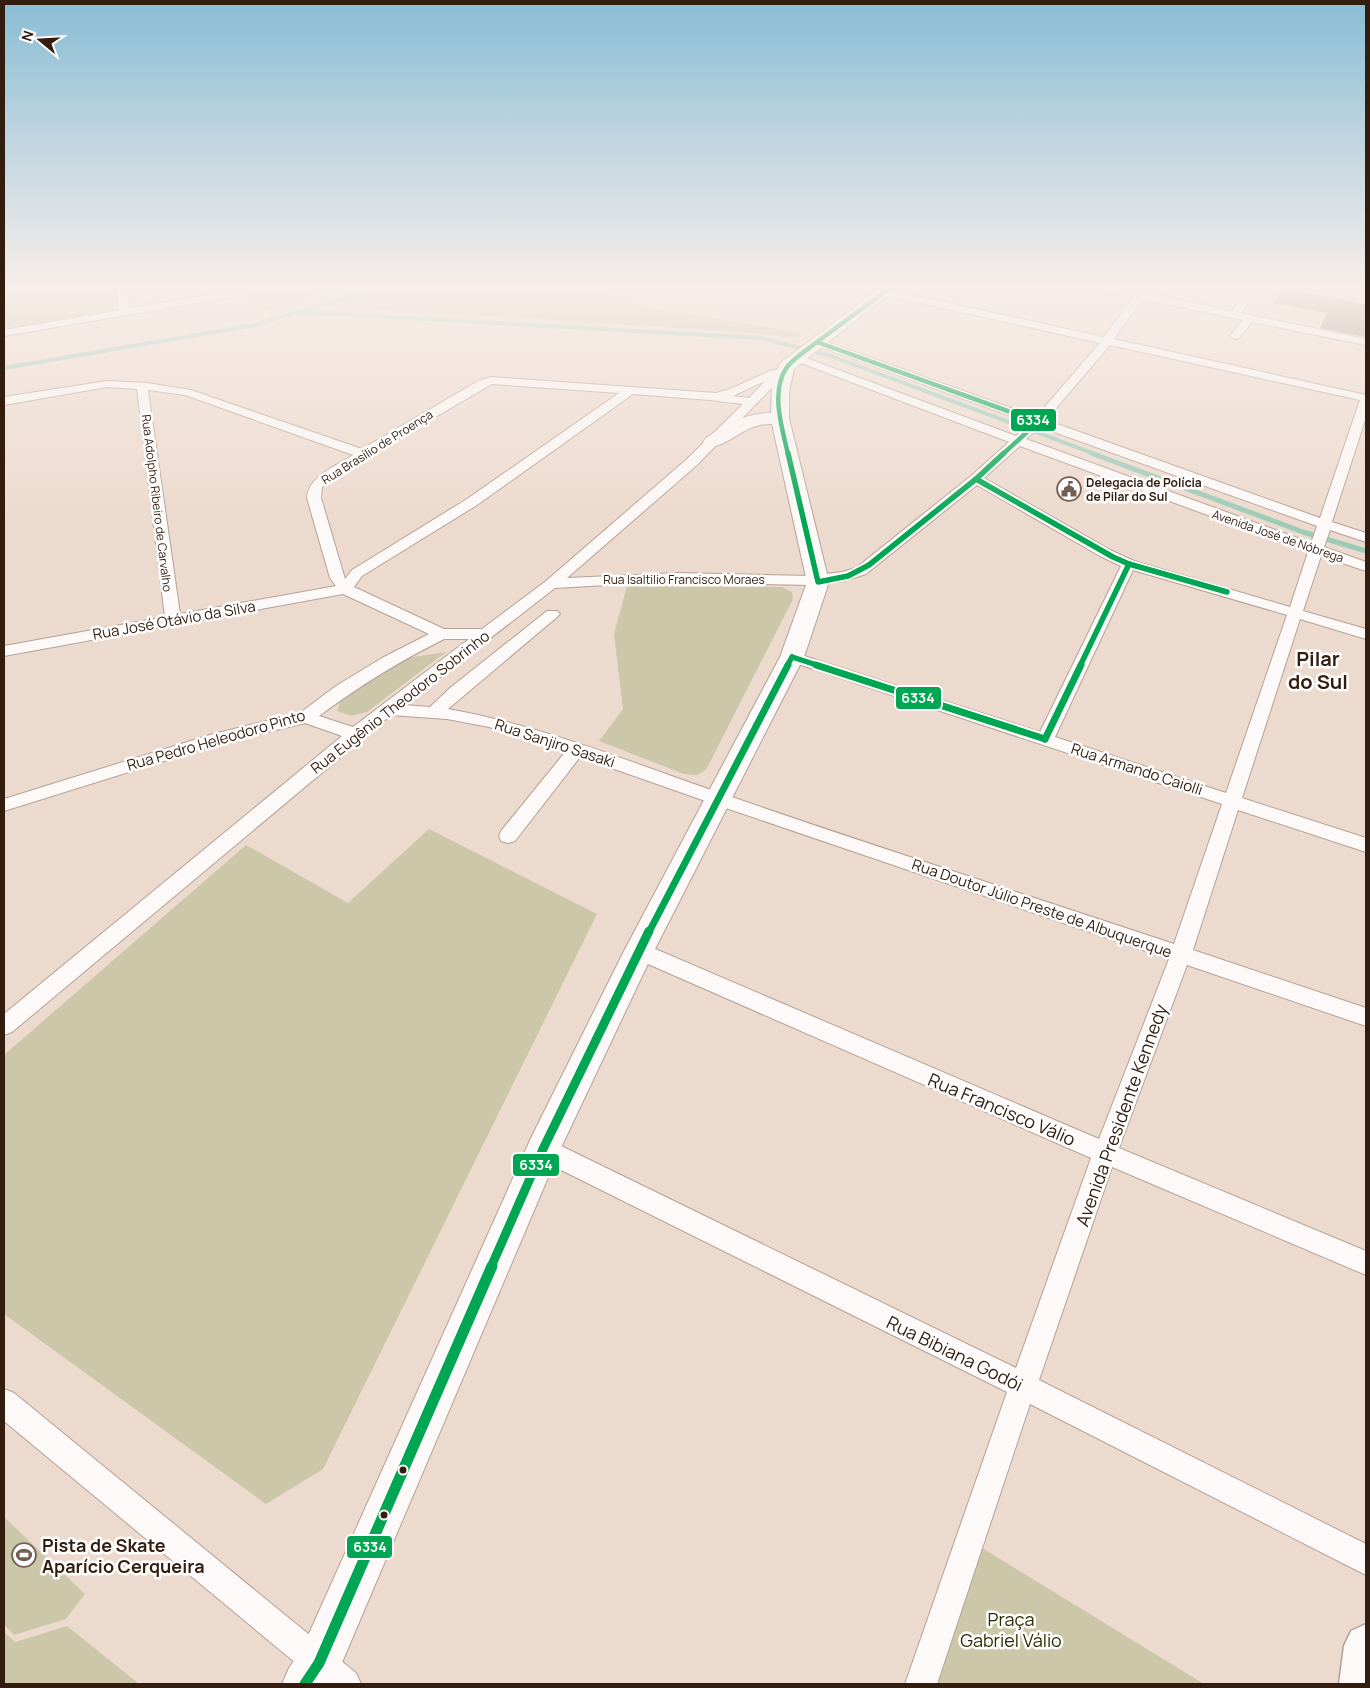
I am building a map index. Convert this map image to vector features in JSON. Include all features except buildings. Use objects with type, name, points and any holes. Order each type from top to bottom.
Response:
[{"type":"main road","points":[[321,1679],[543,1149],[639,951],[792,657],[818,582],[780,420],[778,394],[780,381],[794,364]]},
{"type":"main road","points":[[712,442],[744,422],[770,418],[780,420]]},
{"type":"main road","points":[[1361,1684],[1366,1646]]},
{"type":"street","points":[[710,396],[734,392],[784,364]]},
{"type":"street","name":"Rua Eugênio Theodoro Sobrinho","points":[[4,1026],[355,734],[551,584],[692,462],[792,364]]},
{"type":"street","name":"Avenida José de Nóbrega","points":[[831,364],[1198,508],[1322,538],[1366,538]]},
{"type":"street","name":"Avenida José de Nóbrega","points":[[838,364],[1036,424],[1322,538],[1366,567]]},
{"type":"street","points":[[818,582],[848,576],[861,571],[976,479],[1036,424],[1088,364]]},
{"type":"street","points":[[1209,364],[1366,399]]},
{"type":"street","points":[[482,383],[502,380],[710,396],[753,402]]},
{"type":"street","name":"Rua Brasílio de Proença","points":[[345,589],[337,578],[314,491],[316,485],[363,454],[482,383]]},
{"type":"street","points":[[4,401],[107,384],[187,392],[363,454]]},
{"type":"street","name":"Rua Adolpho Ribeiro de Carvalho","points":[[142,386],[172,620]]},
{"type":"street","points":[[486,634],[441,634],[345,589],[356,573],[472,502],[631,390]]},
{"type":"street","name":"Avenida Presidente Kennedy","points":[[921,1684],[1022,1386],[1105,1153],[1181,955],[1295,612],[1322,538],[1366,399]]},
{"type":"street","points":[[976,479],[1105,553],[1129,564],[1366,634]]},
{"type":"street","points":[[1045,739],[1129,564]]},
{"type":"street","name":"Rua Isaltilio Francisco Moraes","points":[[551,584],[632,577],[818,582]]},
{"type":"street","name":"Rua José Otávio da Silva","points":[[4,651],[345,589]]},
{"type":"street","points":[[434,713],[456,692],[552,614]]},
{"type":"street","name":"Rua Pedro Heleodoro Pinto","points":[[4,805],[220,738],[306,717],[342,690],[388,661],[441,634]]},
{"type":"street","name":"Rua Armando Caiolli","points":[[792,657],[1234,800],[1366,845]]},
{"type":"street","name":"Rua Sanjiro Sasaki","points":[[388,709],[434,713],[491,722],[577,749],[717,799]]},
{"type":"street","points":[[306,717],[355,734]]},
{"type":"street","points":[[508,836],[577,749]]},
{"type":"street","name":"Rua Doutor Júlio Preste de Albuquerque","points":[[717,799],[1366,1017]]},
{"type":"street","name":"Rua Francisco Válio","points":[[639,951],[1105,1153],[1366,1263]]},
{"type":"street","name":"Rua Bibiana Godói","points":[[543,1149],[1022,1386],[1366,1560]]},
{"type":"street","points":[[4,1404],[321,1679]]},
{"type":"green space","points":[[627,586],[782,587],[792,592],[793,599],[706,770],[697,775],[684,774],[599,741],[623,709],[614,634]]},
{"type":"green space","points":[[446,652],[367,712],[351,716],[337,711],[341,700],[407,658]]},
{"type":"green space","points":[[429,829],[597,914],[323,1469],[266,1504],[4,1314],[4,1055],[246,845],[348,903]]},
{"type":"green space","name":"Pista de Skate Aparício Cerqueira","points":[[4,1517],[85,1594],[66,1619],[14,1635],[4,1625]]},
{"type":"green space","name":"Praça Gabriel Válio","points":[[982,1548],[1204,1684],[935,1684]]},
{"type":"green space","points":[[67,1626],[139,1684],[4,1684],[4,1632],[15,1642]]},
{"type":"waterway","points":[[4,368],[29,364]]},
{"type":"waterway","points":[[852,364],[1095,454]]},
{"type":"waterway","points":[[1091,453],[1303,532],[1366,551]]},
{"type":"transit line","name":"6334","points":[[790,364],[784,372],[779,390],[780,418],[818,582],[848,576],[869,565],[976,479],[1038,422],[877,364]]},
{"type":"transit line","name":"6334","points":[[976,479],[1113,557],[1129,564],[1227,592]]},
{"type":"transit line","name":"6334","points":[[1045,739],[1129,564]]},
{"type":"transit line","name":"6334","points":[[792,657],[1045,739]]},
{"type":"transit line","name":"6334","points":[[305,1684],[319,1663],[543,1149],[639,951],[792,657]]},
{"type":"place","name":"Delegacia de Polícia de Pilar do Sul","points":[[1069,489]]},
{"type":"place","name":"Pista de Skate Aparício Cerqueira","points":[[24,1555]]},
{"type":"district","name":"Pilar do Sul","points":[[1318,670]]}]
